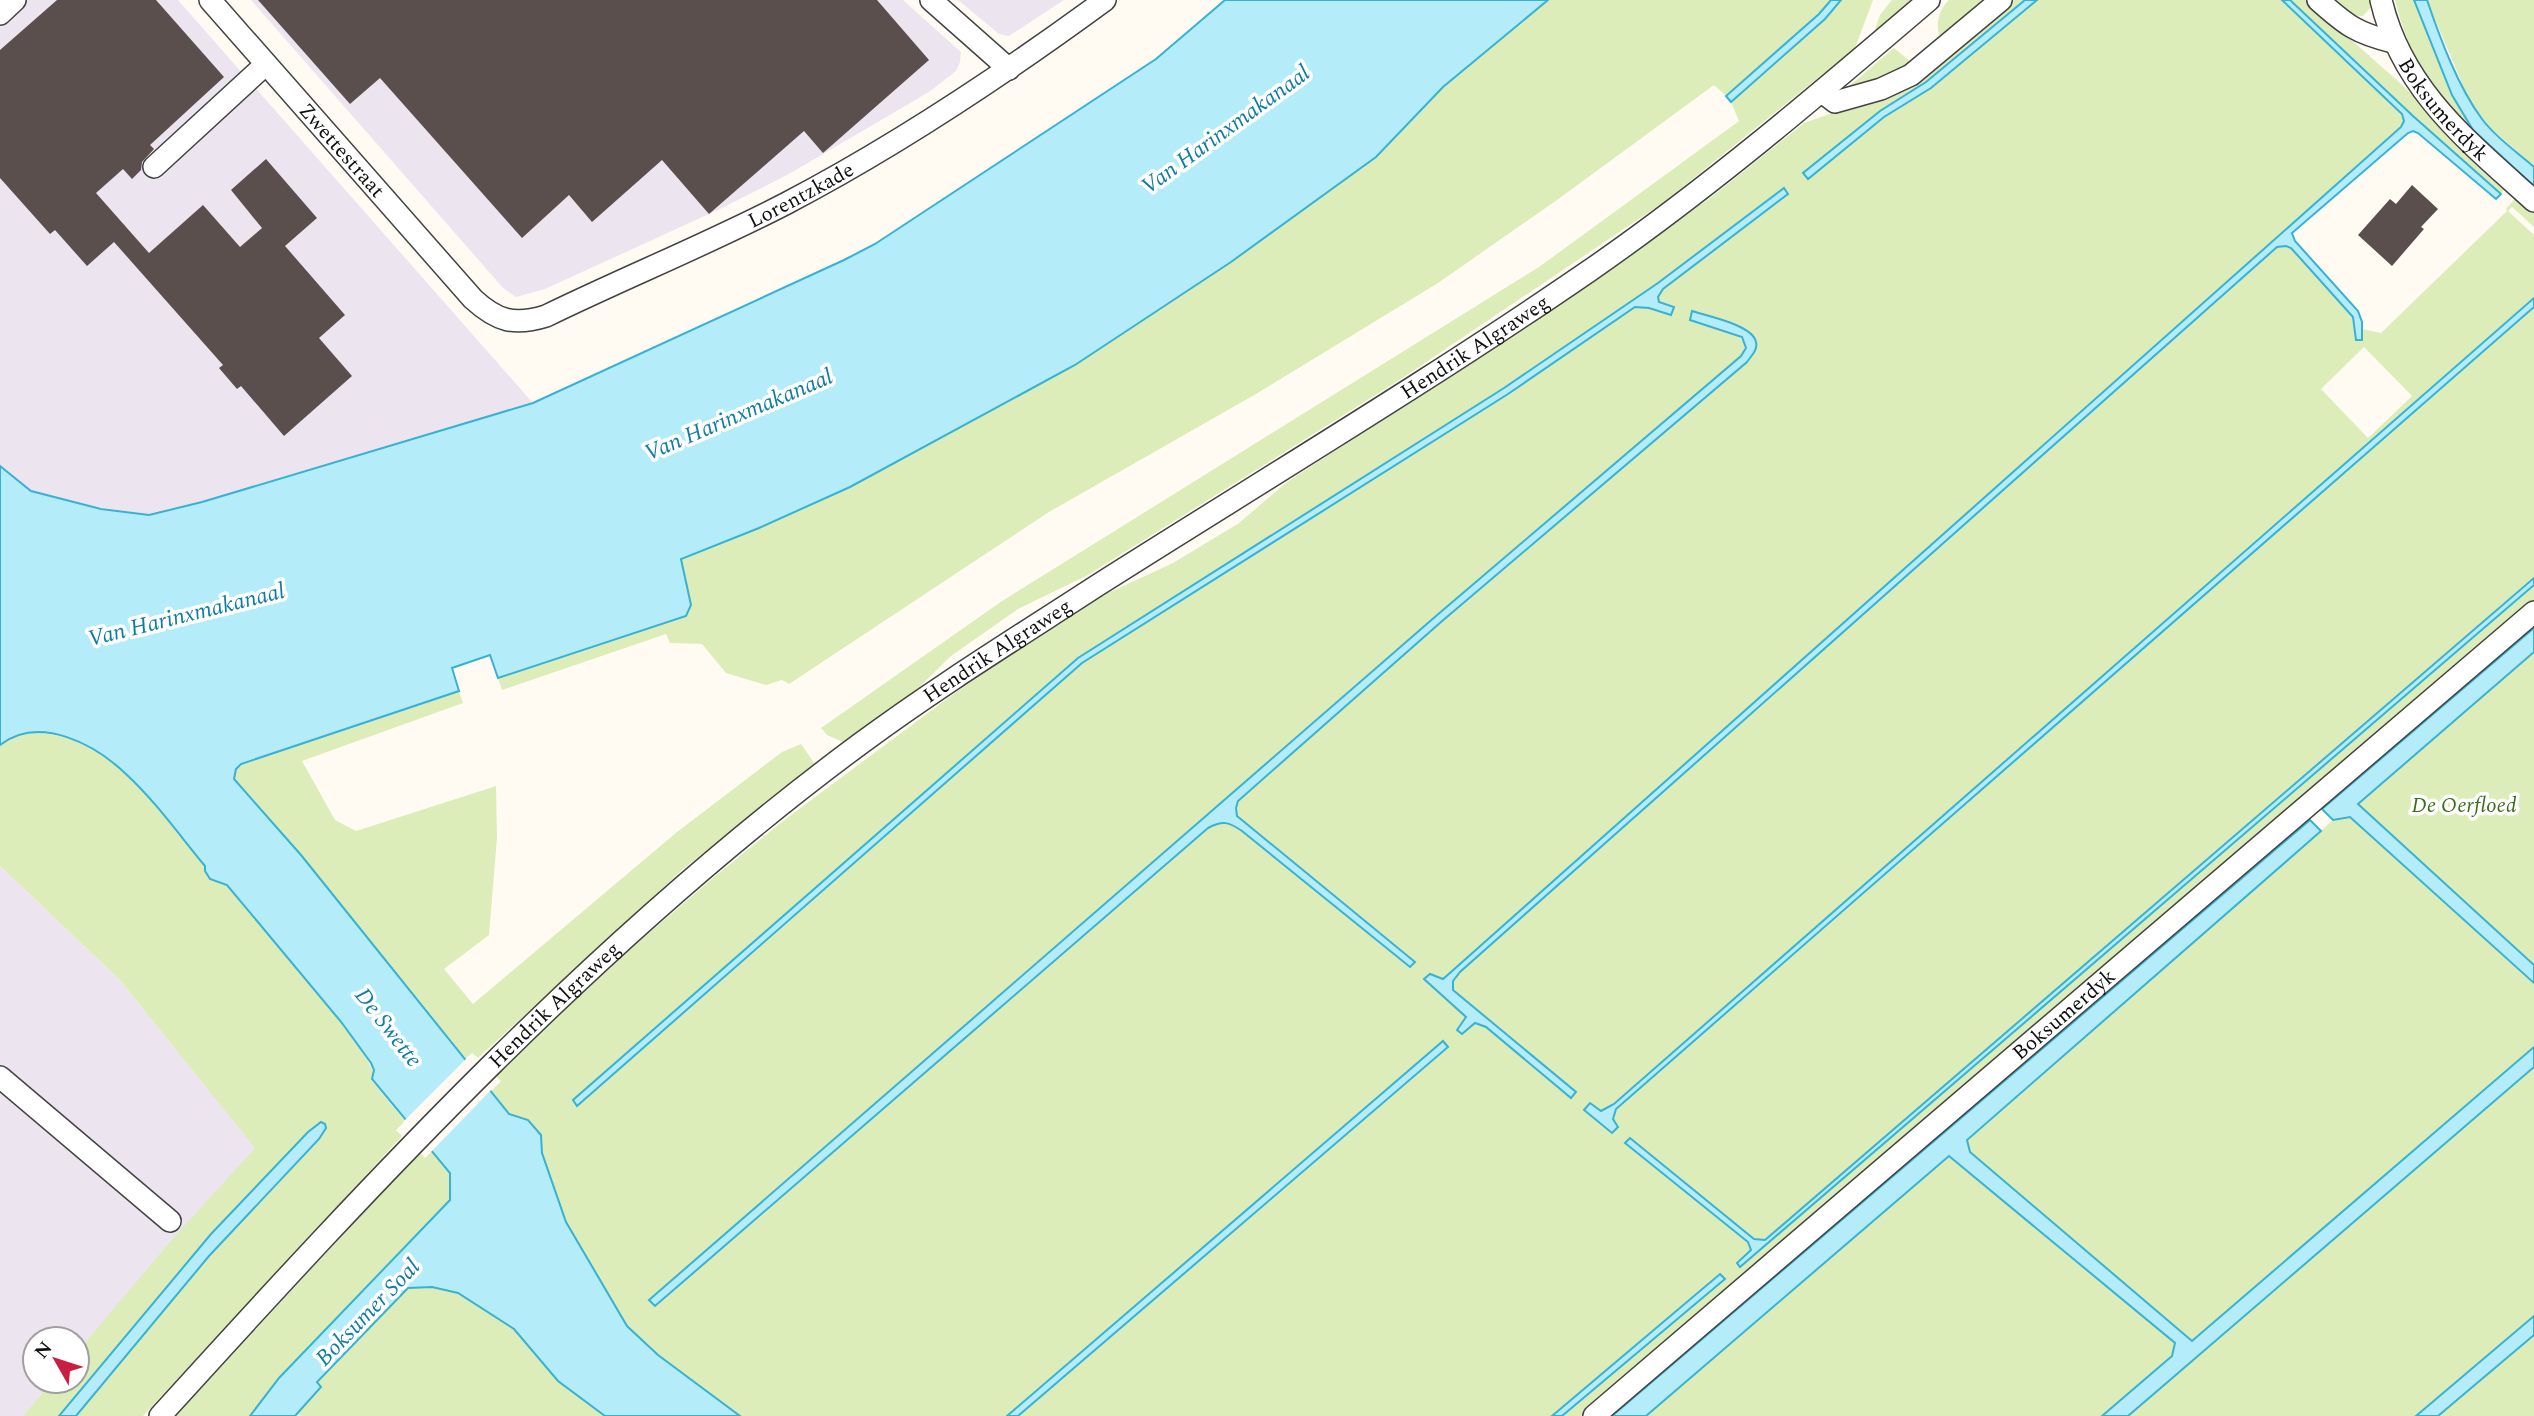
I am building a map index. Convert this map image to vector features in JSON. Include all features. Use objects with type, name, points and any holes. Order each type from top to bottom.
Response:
[{"type":"street","points":[[0,14],[16,0]]},
{"type":"street","points":[[931,0],[1009,69]]},
{"type":"street","name":"Lorentzkade","points":[[473,299],[498,317],[512,321],[528,321],[546,316],[741,226],[798,197],[929,120],[1009,69],[1105,0]]},
{"type":"street","name":"Hendrik Algraweg","points":[[160,1416],[286,1277],[487,1067],[594,965],[689,881],[861,743],[982,659],[1405,391],[1590,270],[1751,150],[1929,0]]},
{"type":"street","points":[[1822,92],[1835,102],[1881,89],[1911,75],[2001,0]]},
{"type":"street","points":[[2318,0],[2344,24],[2362,34],[2393,42]]},
{"type":"street","name":"Boksumerdyk","points":[[2381,0],[2393,42],[2432,104],[2534,201]]},
{"type":"street","name":"Zwettestraat","points":[[215,2],[266,64],[473,299]]},
{"type":"street","points":[[154,167],[266,64]]},
{"type":"street","name":"Boksumerdyk","points":[[1594,1416],[2534,612]]},
{"type":"street","points":[[0,1077],[170,1221]]},
{"type":"shaded area","points":[[0,0],[178,0],[533,403],[202,502],[149,515],[72,503],[31,491],[0,466]]},
{"type":"shaded area","points":[[251,0],[903,0],[961,52],[956,71],[929,92],[789,174],[720,209],[545,289],[516,297],[503,288]]},
{"type":"shaded area","points":[[958,0],[1064,0],[1009,36],[999,34]]},
{"type":"shaded area","points":[[0,866],[120,980],[258,1151],[91,1373],[91,1325],[21,1325],[21,1395],[75,1395],[59,1416],[0,1416]]},
{"type":"green space","points":[[1548,0],[1831,0],[1819,14],[1726,96],[1714,85],[1438,283],[1256,394],[1049,512],[789,684],[782,680],[766,685],[726,673],[702,644],[670,643],[666,634],[502,690],[498,678],[686,616],[691,605],[681,559],[850,487],[1075,365],[1184,294],[1376,157],[1443,87]]},
{"type":"green space","points":[[1841,0],[1873,0],[1855,48],[1664,202],[1401,379],[1088,575],[1018,609],[951,656],[910,696],[843,742],[827,735],[821,728],[1002,601],[1539,267],[1739,121],[1731,102],[1825,19]]},
{"type":"green space","points":[[1892,0],[1911,0],[1874,32],[1880,15]]},
{"type":"green space","points":[[1949,0],[1993,0],[1941,39],[1939,18]]},
{"type":"green space","points":[[2012,0],[2025,0],[1926,82],[1880,111],[1804,173],[1930,88],[2037,0],[2282,0],[2402,114],[2404,121],[2401,127],[2283,233],[1451,972],[1443,979],[1430,974],[1425,980],[1466,1017],[1457,1030],[1462,1034],[1475,1023],[1486,1027],[1571,1098],[1575,1092],[1453,990],[1455,977],[2277,247],[2291,248],[2353,317],[2356,331],[2362,340],[2362,329],[2381,333],[2507,211],[2517,196],[2534,211],[2534,227],[2512,207],[2508,211],[2534,235],[2534,298],[1614,1104],[1601,1111],[1584,1110],[1613,1133],[1613,1114],[1616,1109],[2534,307],[2534,578],[1764,1240],[1754,1239],[1626,1143],[1748,1242],[1751,1250],[1737,1263],[1740,1267],[2534,585],[2534,601],[1583,1416],[1562,1416],[1724,1279],[1721,1274],[1552,1416],[1018,1416],[1447,1047],[1443,1042],[1007,1416],[740,1416],[658,1355],[627,1326],[566,1222],[542,1153],[541,1135],[528,1120],[509,1114],[491,1091],[501,1081],[495,1075],[598,977],[714,877],[783,821],[948,698],[1106,594],[1173,563],[1239,523],[1287,482],[1551,311],[1620,263],[1714,195],[1804,123],[1903,88],[1942,60]],"holes":[[[1784,189],[1788,194],[1663,289],[1658,297],[1659,302],[1671,314],[1635,307],[1508,394],[1082,663],[578,1105],[573,1101],[1078,658],[1504,388],[1658,283]],[[1732,333],[1756,339],[1747,362],[1441,622],[1238,801],[1237,816],[1414,961],[1410,967],[1242,831],[1226,823],[1213,825],[655,1306],[650,1300],[1436,616],[1741,356],[1745,345]],[[2364,347],[2412,396],[2368,438],[2321,389]]]},
{"type":"green space","points":[[2290,0],[2306,0],[2400,83],[2506,187],[2501,194],[2413,116]]},
{"type":"green space","points":[[2333,0],[2371,0],[2371,7],[2363,16],[2359,16]]},
{"type":"green space","points":[[2395,0],[2414,0],[2452,95],[2473,130],[2446,103],[2414,55]]},
{"type":"green space","points":[[2427,0],[2534,0],[2534,167],[2483,121],[2467,95]]},
{"type":"green space","points":[[1894,48],[1911,62],[1910,64],[1879,82],[1847,88]]},
{"type":"green space","name":"De Oerfloed","points":[[2534,652],[2534,965],[2358,804]]},
{"type":"green space","points":[[459,691],[463,703],[302,761],[335,820],[356,831],[496,786],[497,838],[489,935],[444,969],[473,1004],[677,832],[782,752],[801,744],[815,764],[682,870],[478,1058],[472,1053],[464,1060],[301,855],[234,779],[236,769],[241,764]]},
{"type":"green space","points":[[33,732],[61,737],[87,747],[132,779],[205,866],[210,879],[227,884],[334,1012],[369,1062],[374,1076],[371,1080],[405,1121],[396,1130],[402,1136],[143,1416],[76,1416],[209,1256],[277,1185],[326,1127],[308,1132],[211,1234],[91,1378],[91,1335],[175,1236],[255,1148],[120,980],[0,866],[0,745],[17,736]]},
{"type":"green space","points":[[2350,817],[2534,983],[2534,1047],[2192,1341],[1970,1152],[1967,1141],[2333,820]]},
{"type":"green space","points":[[2534,1067],[2534,1316],[2416,1416],[2128,1416]]},
{"type":"green space","points":[[432,1151],[450,1173],[450,1200],[279,1378],[250,1416],[176,1416],[419,1152],[425,1158]]},
{"type":"green space","points":[[1949,1155],[2175,1343],[2172,1356],[2102,1416],[1646,1416]]},
{"type":"green space","points":[[432,1287],[458,1292],[514,1329],[558,1381],[605,1416],[297,1414],[321,1387],[317,1383],[408,1288]]},
{"type":"green space","points":[[2534,1335],[2534,1416],[2438,1416]]},
{"type":"green space","points":[[41,1395],[77,1395],[59,1416],[23,1416]]},
{"type":"water","points":[[1225,0],[1548,0],[1443,87],[1376,157],[1231,262],[1075,365],[850,487],[681,559],[691,605],[686,616],[498,678],[490,655],[452,668],[459,691],[241,764],[236,769],[234,779],[301,855],[509,1114],[528,1120],[541,1135],[542,1153],[566,1222],[627,1326],[658,1355],[740,1416],[605,1416],[558,1381],[514,1329],[458,1293],[432,1287],[408,1288],[317,1382],[321,1387],[295,1416],[250,1416],[279,1378],[450,1200],[450,1173],[372,1079],[374,1070],[371,1063],[342,1023],[227,885],[210,879],[205,866],[138,785],[100,753],[67,737],[32,732],[16,736],[0,745],[0,466],[31,491],[101,509],[149,515],[202,502],[533,403],[875,244],[1156,59]]},
{"type":"water","points":[[1831,0],[1841,0],[1825,19],[1731,102],[1726,96],[1819,14]]},
{"type":"water","points":[[2025,0],[2037,0],[1931,88],[1884,117],[1808,179],[1803,173],[1880,111],[1926,82]]},
{"type":"water","points":[[2282,0],[2290,0],[2413,116],[2501,194],[2496,199],[2418,133],[2408,133],[2292,233],[2295,241],[2358,311],[2362,322],[2362,340],[2356,340],[2353,317],[2291,248],[2277,247],[1460,972],[1453,981],[1453,990],[1576,1092],[1571,1098],[1486,1027],[1475,1023],[1462,1034],[1457,1030],[1466,1017],[1424,979],[1430,974],[1443,979],[2401,127],[2404,121],[2402,114]]},
{"type":"water","points":[[2414,0],[2427,0],[2457,77],[2473,106],[2487,126],[2534,167],[2534,186],[2473,130],[2452,95]]},
{"type":"water","points":[[1784,188],[1788,194],[1663,289],[1658,297],[1659,302],[1674,307],[1671,315],[1635,307],[1508,394],[1082,663],[577,1106],[573,1100],[1078,658],[1504,388],[1658,283]]},
{"type":"water","points":[[2534,298],[2534,307],[1616,1109],[1613,1119],[1618,1127],[1612,1133],[1584,1110],[1590,1103],[1601,1111],[1614,1104]]},
{"type":"water","points":[[1692,311],[1738,326],[1753,336],[1756,348],[1747,362],[1441,622],[1238,801],[1237,816],[1415,962],[1410,967],[1242,831],[1226,823],[1213,825],[655,1306],[649,1300],[1436,616],[1741,356],[1746,348],[1742,337],[1690,320]]},
{"type":"water","points":[[2534,578],[2534,585],[1740,1267],[1737,1263],[1751,1250],[1748,1242],[1625,1143],[1630,1138],[1754,1239],[1765,1240]]},
{"type":"water","points":[[2534,628],[2534,652],[2358,804],[2534,965],[2534,983],[2350,817],[2333,820],[2322,809]]},
{"type":"water","points":[[2310,820],[2321,831],[1967,1140],[1970,1152],[2192,1341],[2534,1047],[2534,1067],[2128,1416],[2102,1416],[2172,1356],[2175,1343],[1949,1156],[1646,1416],[1612,1416]]},
{"type":"water","points":[[1443,1041],[1448,1047],[1018,1416],[1007,1416]]},
{"type":"water","points":[[321,1122],[325,1124],[326,1128],[319,1139],[209,1256],[76,1416],[59,1416],[77,1395],[91,1395],[91,1378],[211,1234],[308,1132]]},
{"type":"water","points":[[1720,1274],[1725,1279],[1562,1416],[1552,1416]]},
{"type":"water","points":[[2534,1316],[2534,1335],[2438,1416],[2416,1416]]},
{"type":"pier","points":[[467,1058],[493,1088],[429,1154],[403,1122]]},
{"type":"building","points":[[57,0],[156,0],[224,77],[150,145],[154,149],[132,179],[123,169],[96,193],[149,253],[203,205],[240,247],[262,228],[231,190],[266,159],[317,218],[285,246],[345,315],[319,338],[352,376],[284,436],[241,386],[237,389],[219,368],[223,365],[114,242],[87,266],[55,230],[50,234],[0,178],[0,50]]},
{"type":"building","points":[[258,0],[877,0],[929,60],[823,153],[804,131],[709,214],[662,160],[592,222],[569,195],[522,238],[380,78],[350,104]]},
{"type":"building","points":[[2412,185],[2438,209],[2392,266],[2358,235],[2390,199],[2396,204]]},
{"type":"water label","name":"Van Harinxmakanaal","points":[[1225,129]]},
{"type":"water label","name":"Van Harinxmakanaal","points":[[738,414]]},
{"type":"water label","name":"Van Harinxmakanaal","points":[[186,614]]},
{"type":"water label","name":"De Swette","points":[[389,1027]]},
{"type":"water label","name":"Boksumer Soal","points":[[367,1312]]}]
